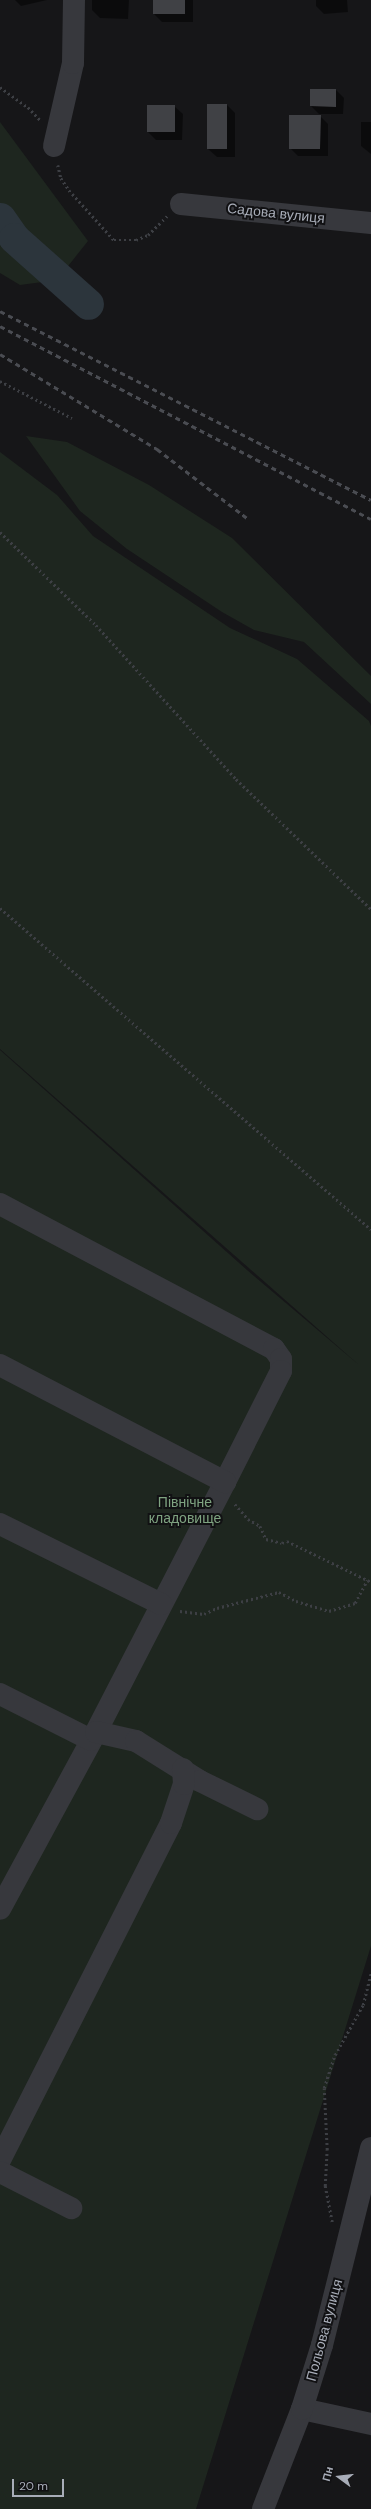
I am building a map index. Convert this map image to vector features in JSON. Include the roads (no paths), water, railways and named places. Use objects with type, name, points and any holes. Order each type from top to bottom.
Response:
[{"type":"street","points":[[54,146],[73,63],[74,0]]},
{"type":"street","name":"Садова вулиця","points":[[181,204],[371,223]]},
{"type":"street","points":[[0,1204],[274,1348],[282,1359],[281,1371],[93,1736],[7,1880],[0,1909]]},
{"type":"street","points":[[0,1365],[225,1482]]},
{"type":"street","points":[[0,1524],[161,1604]]},
{"type":"street","points":[[0,1694],[93,1736],[136,1742],[183,1769],[200,1781],[257,1809]]},
{"type":"street","points":[[0,2160],[171,1823],[184,1784],[183,1769]]},
{"type":"street","name":"Польова вулиця","points":[[263,2509],[302,2409],[322,2346],[371,2148]]},
{"type":"street","points":[[0,2172],[71,2208]]},
{"type":"street","points":[[302,2409],[371,2424]]},
{"type":"waterway","points":[[0,218],[14,238],[88,304]]},
{"type":"railway","points":[[0,311],[371,500]]},
{"type":"railway","points":[[0,326],[371,519]]},
{"type":"railway","points":[[0,354],[157,449],[247,518]]},
{"type":"park label","name":"Північне кладовище","points":[[185,1510]]}]
